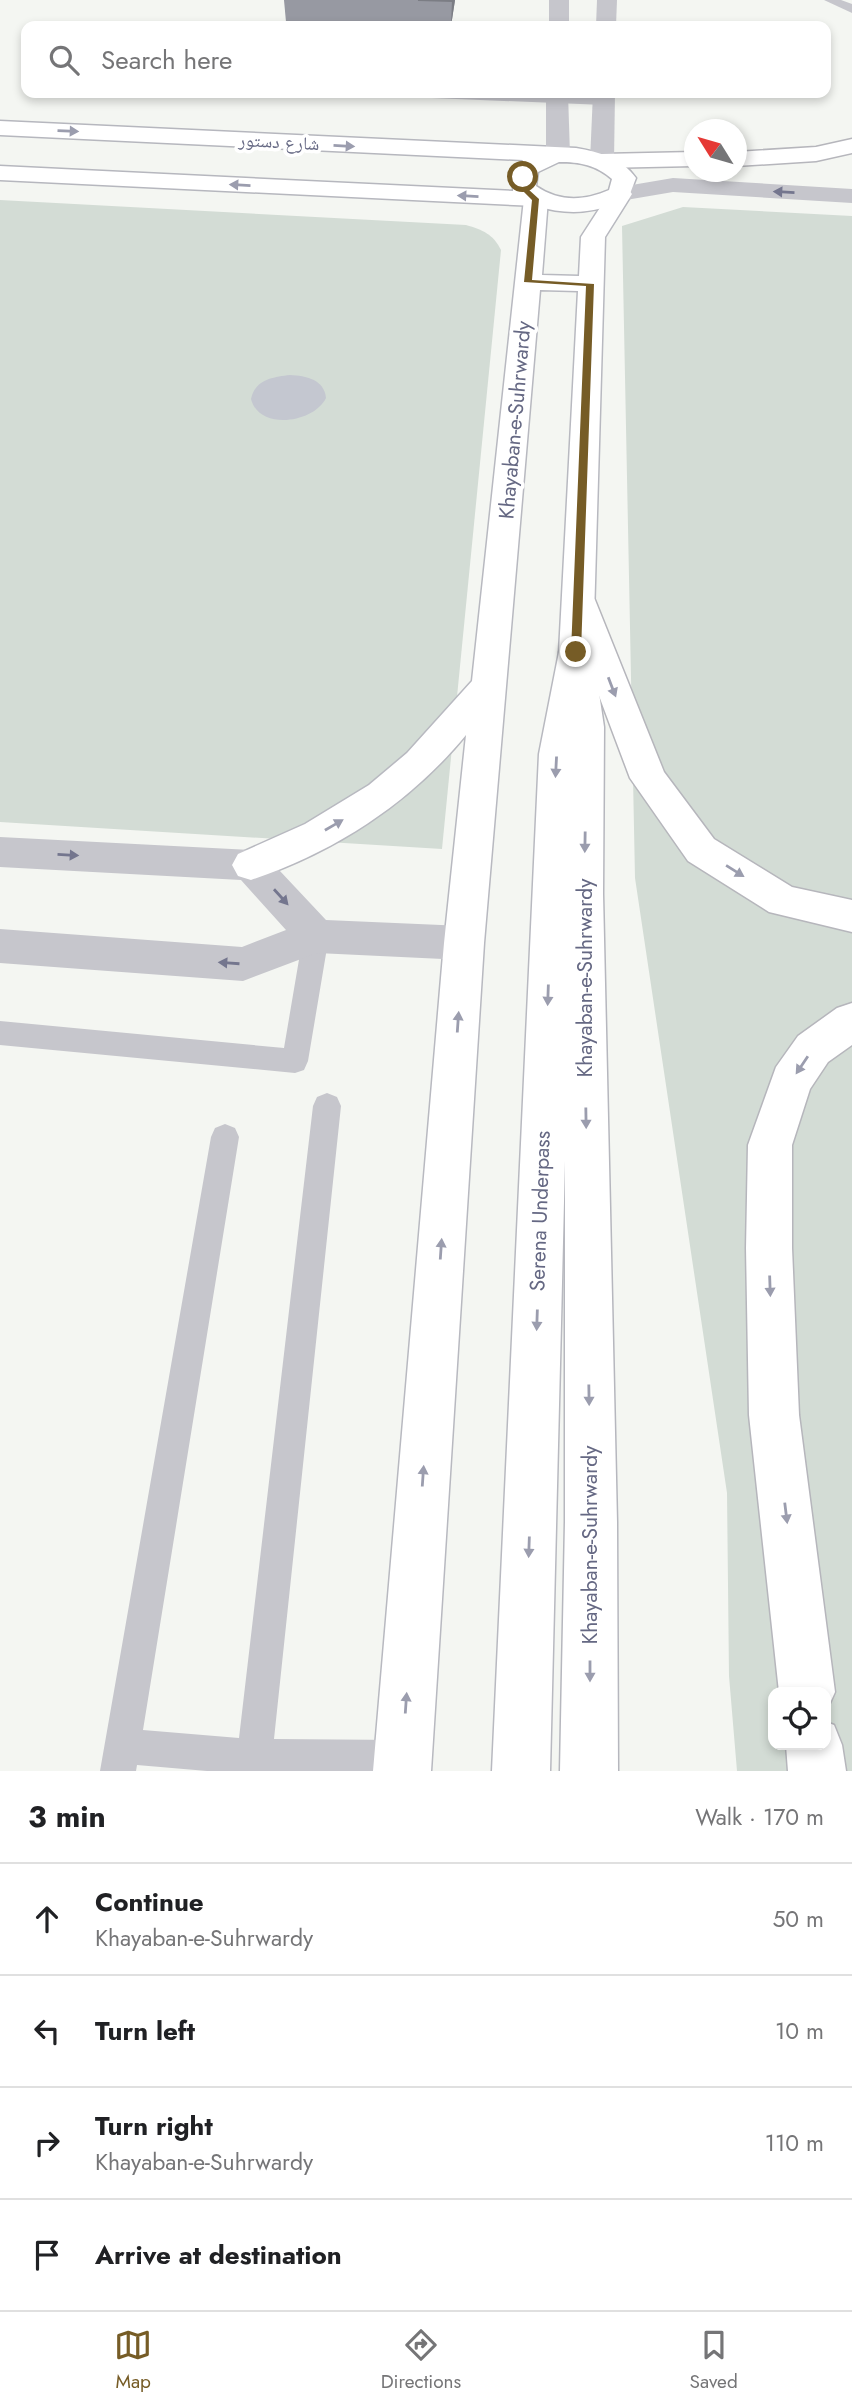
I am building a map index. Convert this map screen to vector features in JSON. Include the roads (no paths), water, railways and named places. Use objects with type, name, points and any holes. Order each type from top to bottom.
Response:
[{"type":"main road","name":"شارع دستور","points":[[0,128],[582,155],[612,174]]},
{"type":"main road","points":[[747,158],[816,154],[852,146]]},
{"type":"main road","points":[[536,199],[524,189],[523,177],[527,169],[542,159],[558,155]]},
{"type":"main road","points":[[0,173],[536,199],[554,204],[593,205],[612,174],[684,161]]},
{"type":"main road","name":"Khayaban-e-Suhrwardy","points":[[589,1771],[591,1522],[584,894],[586,727],[576,652],[593,237],[612,174]]},
{"type":"main road","name":"Khayaban-e-Suhrwardy","points":[[402,1765],[464,943],[536,199]]},
{"type":"main road","points":[[528,282],[590,284]]},
{"type":"main road","points":[[579,600],[648,778],[701,850],[783,901],[852,916]]},
{"type":"main road","name":"Serena Underpass","points":[[521,1771],[556,768],[576,652]]},
{"type":"main road","points":[[251,864],[300,845],[381,795],[418,764],[491,682]]},
{"type":"main road","points":[[806,1687],[774,1415],[769,1248],[770,1145],[791,1081],[813,1049],[852,1021]]},
{"type":"main road","points":[[815,1750],[817,1771]]},
{"type":"street","points":[[559,0],[559,21]]},
{"type":"street","points":[[606,21],[607,0]]},
{"type":"street","points":[[557,98],[558,155]]},
{"type":"street","points":[[604,98],[612,174]]},
{"type":"street","points":[[612,174],[684,170]]},
{"type":"street","points":[[747,170],[852,175]]},
{"type":"street","points":[[612,174],[673,185],[852,196]]},
{"type":"street","points":[[0,852],[251,864],[316,936]]},
{"type":"street","points":[[0,946],[243,964],[316,936],[464,943]]},
{"type":"lane","points":[[830,0],[852,9]]},
{"type":"lane","points":[[0,1033],[295,1061],[316,936]]},
{"type":"lane","points":[[254,1764],[327,1106]]},
{"type":"lane","points":[[225,1138],[120,1758],[254,1764],[402,1765]]}]
